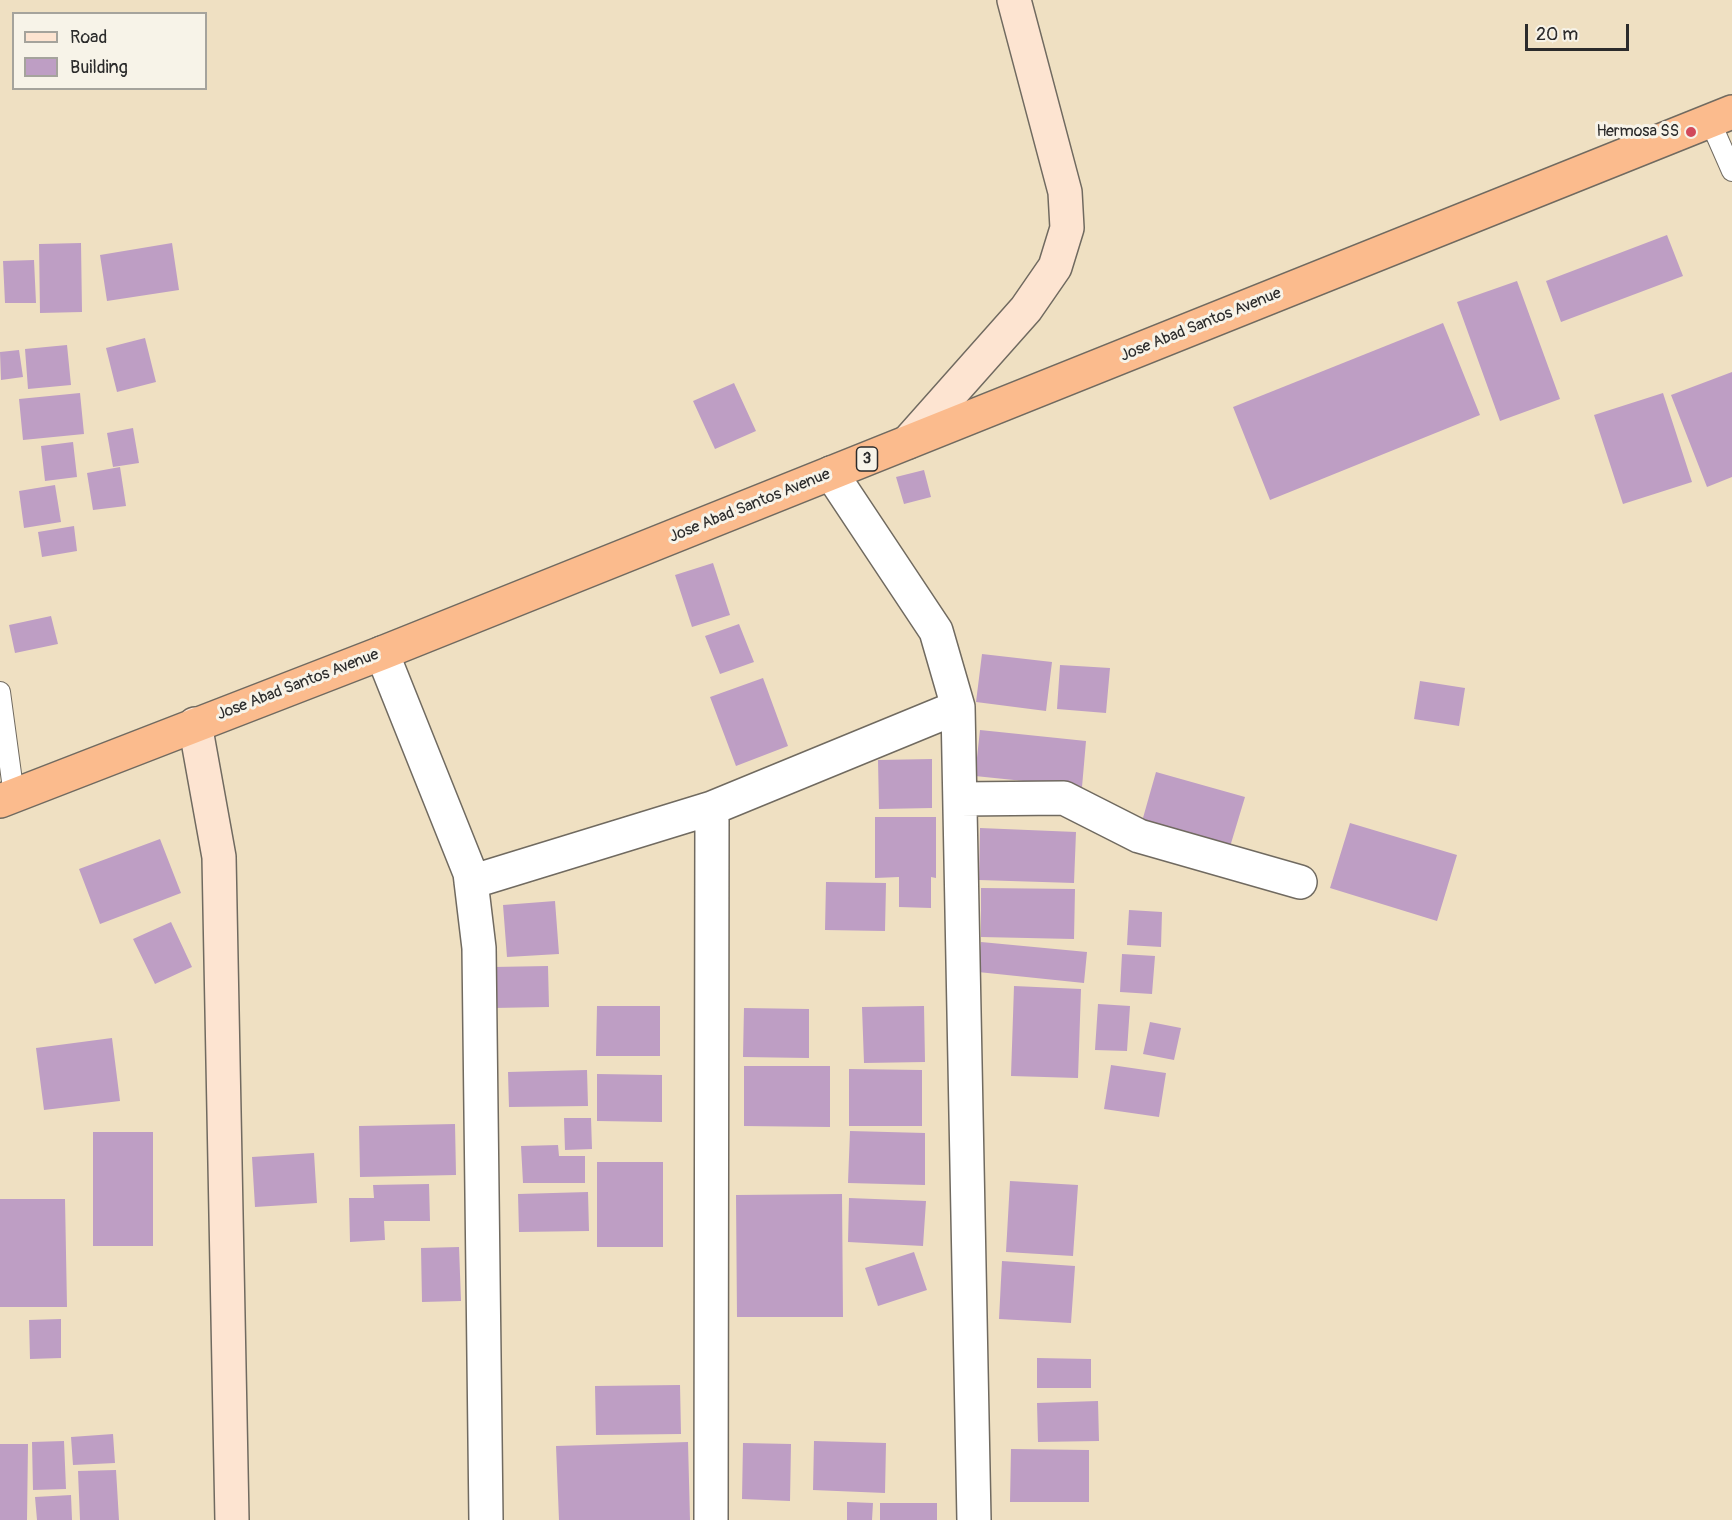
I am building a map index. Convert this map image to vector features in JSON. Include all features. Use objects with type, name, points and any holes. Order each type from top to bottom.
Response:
[{"type":"highway","name":"Jose Abad Santos Avenue","points":[[7,798],[382,653],[1721,117]]},
{"type":"street","points":[[908,442],[1026,309],[1055,267],[1067,228],[1065,192],[1014,0]]},
{"type":"street","points":[[831,473],[936,631],[958,707],[974,1520]]},
{"type":"street","points":[[382,653],[470,873],[479,948],[486,1520]]},
{"type":"street","points":[[471,882],[712,808],[958,707]]},
{"type":"street","points":[[195,724],[219,857],[232,1520]]},
{"type":"street","points":[[960,799],[1064,798],[1139,836],[1300,882]]},
{"type":"street","points":[[711,1520],[712,808]]},
{"type":"lane","points":[[1721,117],[1732,171]]},
{"type":"lane","points":[[0,692],[7,798]]},
{"type":"building","points":[[1667,235],[1683,276],[1561,322],[1546,281]]},
{"type":"building","points":[[81,243],[82,312],[40,313],[39,244]]},
{"type":"building","points":[[172,243],[179,290],[107,301],[100,255]]},
{"type":"building","points":[[34,260],[36,303],[5,303],[3,261]]},
{"type":"building","points":[[1517,281],[1560,399],[1500,421],[1457,302]]},
{"type":"building","points":[[1443,323],[1480,415],[1270,500],[1233,407]]},
{"type":"building","points":[[145,338],[156,382],[117,392],[106,348]]},
{"type":"building","points":[[67,345],[71,385],[28,389],[25,349]]},
{"type":"building","points":[[19,350],[23,377],[1,380],[0,352]]},
{"type":"building","points":[[1732,372],[1732,477],[1707,487],[1671,395]]},
{"type":"building","points":[[734,383],[756,431],[715,449],[693,401]]},
{"type":"building","points":[[80,393],[84,434],[23,440],[19,399]]},
{"type":"building","points":[[1663,393],[1692,482],[1623,504],[1594,415]]},
{"type":"building","points":[[133,428],[139,463],[113,467],[107,433]]},
{"type":"building","points":[[73,442],[77,477],[45,481],[41,446]]},
{"type":"building","points":[[120,467],[126,506],[93,510],[87,473]]},
{"type":"building","points":[[924,470],[931,497],[904,504],[896,477]]},
{"type":"building","points":[[55,485],[61,522],[24,528],[19,491]]},
{"type":"building","points":[[74,526],[77,551],[42,557],[38,532]]},
{"type":"building","points":[[713,563],[730,615],[692,627],[675,575]]},
{"type":"building","points":[[51,616],[58,644],[15,653],[9,625]]},
{"type":"building","points":[[739,624],[754,662],[720,674],[705,636]]},
{"type":"building","points":[[982,654],[1052,662],[1046,711],[976,702]]},
{"type":"building","points":[[1060,665],[1110,668],[1106,713],[1057,709]]},
{"type":"building","points":[[763,678],[788,746],[736,766],[710,697]]},
{"type":"building","points":[[1420,681],[1465,688],[1459,726],[1414,719]]},
{"type":"building","points":[[980,730],[1086,741],[1082,787],[975,776]]},
{"type":"building","points":[[932,759],[932,808],[879,809],[878,760]]},
{"type":"building","points":[[1156,772],[1245,797],[1229,850],[1141,825]]},
{"type":"building","points":[[875,817],[936,817],[936,878],[931,877],[931,908],[899,907],[899,877],[875,878]]},
{"type":"building","points":[[1350,823],[1457,855],[1437,921],[1330,888]]},
{"type":"building","points":[[980,828],[1076,832],[1074,883],[979,880]]},
{"type":"building","points":[[160,839],[181,893],[100,924],[79,869]]},
{"type":"building","points":[[826,882],[886,883],[885,931],[825,930]]},
{"type":"building","points":[[981,888],[1075,889],[1074,939],[981,937]]},
{"type":"building","points":[[555,901],[559,954],[507,957],[503,905]]},
{"type":"building","points":[[1129,910],[1162,912],[1161,947],[1127,945]]},
{"type":"building","points":[[171,922],[192,967],[155,984],[133,939]]},
{"type":"building","points":[[981,942],[1087,952],[1084,983],[978,972]]},
{"type":"building","points":[[1122,954],[1155,956],[1152,994],[1120,992]]},
{"type":"building","points":[[548,966],[549,1007],[493,1008],[493,967]]},
{"type":"building","points":[[1014,986],[1081,989],[1078,1078],[1011,1076]]},
{"type":"building","points":[[1098,1004],[1130,1006],[1127,1051],[1095,1050]]},
{"type":"building","points":[[597,1006],[660,1006],[660,1056],[596,1056]]},
{"type":"building","points":[[924,1006],[925,1062],[864,1063],[862,1007]]},
{"type":"building","points":[[744,1008],[809,1009],[809,1058],[743,1057]]},
{"type":"building","points":[[1150,1022],[1181,1028],[1174,1060],[1143,1054]]},
{"type":"building","points":[[112,1038],[120,1101],[44,1110],[36,1048]]},
{"type":"building","points":[[1111,1065],[1166,1073],[1159,1117],[1104,1109]]},
{"type":"building","points":[[744,1066],[830,1066],[830,1127],[744,1126]]},
{"type":"building","points":[[849,1069],[922,1070],[922,1126],[849,1126]]},
{"type":"building","points":[[587,1070],[588,1106],[509,1107],[508,1072]]},
{"type":"building","points":[[597,1074],[662,1075],[662,1122],[597,1121]]},
{"type":"building","points":[[564,1118],[591,1118],[592,1149],[565,1150]]},
{"type":"building","points":[[455,1124],[456,1175],[360,1177],[359,1126]]},
{"type":"building","points":[[850,1131],[925,1133],[925,1185],[848,1183]]},
{"type":"building","points":[[93,1132],[153,1132],[153,1246],[93,1246]]},
{"type":"building","points":[[558,1145],[559,1156],[585,1156],[585,1183],[523,1183],[521,1146]]},
{"type":"building","points":[[314,1153],[317,1203],[255,1207],[252,1157]]},
{"type":"building","points":[[597,1162],[663,1162],[663,1247],[597,1247]]},
{"type":"building","points":[[1010,1181],[1078,1185],[1073,1256],[1006,1252]]},
{"type":"building","points":[[429,1184],[430,1221],[384,1221],[385,1240],[350,1242],[349,1198],[374,1198],[373,1185]]},
{"type":"building","points":[[588,1192],[589,1231],[519,1232],[518,1194]]},
{"type":"building","points":[[842,1194],[843,1317],[737,1317],[736,1195]]},
{"type":"building","points":[[849,1198],[926,1201],[923,1246],[848,1242]]},
{"type":"building","points":[[0,1199],[65,1199],[67,1307],[0,1307]]},
{"type":"building","points":[[459,1247],[461,1301],[422,1302],[421,1248]]},
{"type":"building","points":[[914,1252],[927,1290],[878,1306],[865,1268]]},
{"type":"building","points":[[1002,1261],[1075,1266],[1071,1323],[999,1319]]},
{"type":"building","points":[[61,1319],[61,1358],[30,1359],[29,1320]]},
{"type":"building","points":[[1037,1358],[1091,1359],[1091,1388],[1037,1388]]},
{"type":"building","points":[[680,1385],[681,1434],[596,1435],[595,1386]]},
{"type":"building","points":[[1098,1401],[1099,1441],[1038,1442],[1037,1403]]},
{"type":"building","points":[[113,1434],[115,1463],[73,1465],[71,1437]]},
{"type":"building","points":[[64,1441],[66,1489],[33,1490],[32,1442]]},
{"type":"building","points":[[814,1441],[886,1443],[885,1493],[813,1490]]},
{"type":"building","points":[[688,1442],[690,1520],[559,1520],[556,1446]]},
{"type":"building","points":[[743,1443],[791,1444],[790,1501],[742,1499]]},
{"type":"building","points":[[0,1444],[28,1444],[27,1520],[0,1520]]},
{"type":"building","points":[[1011,1449],[1089,1450],[1089,1502],[1010,1502]]},
{"type":"building","points":[[116,1470],[119,1520],[80,1520],[78,1471]]},
{"type":"building","points":[[71,1495],[72,1520],[37,1520],[35,1497]]},
{"type":"building","points":[[847,1502],[873,1503],[872,1520],[847,1520]]},
{"type":"building","points":[[880,1503],[937,1503],[937,1520],[880,1520]]},
{"type":"place","name":"Hermosa SS","points":[[1691,132]]}]
